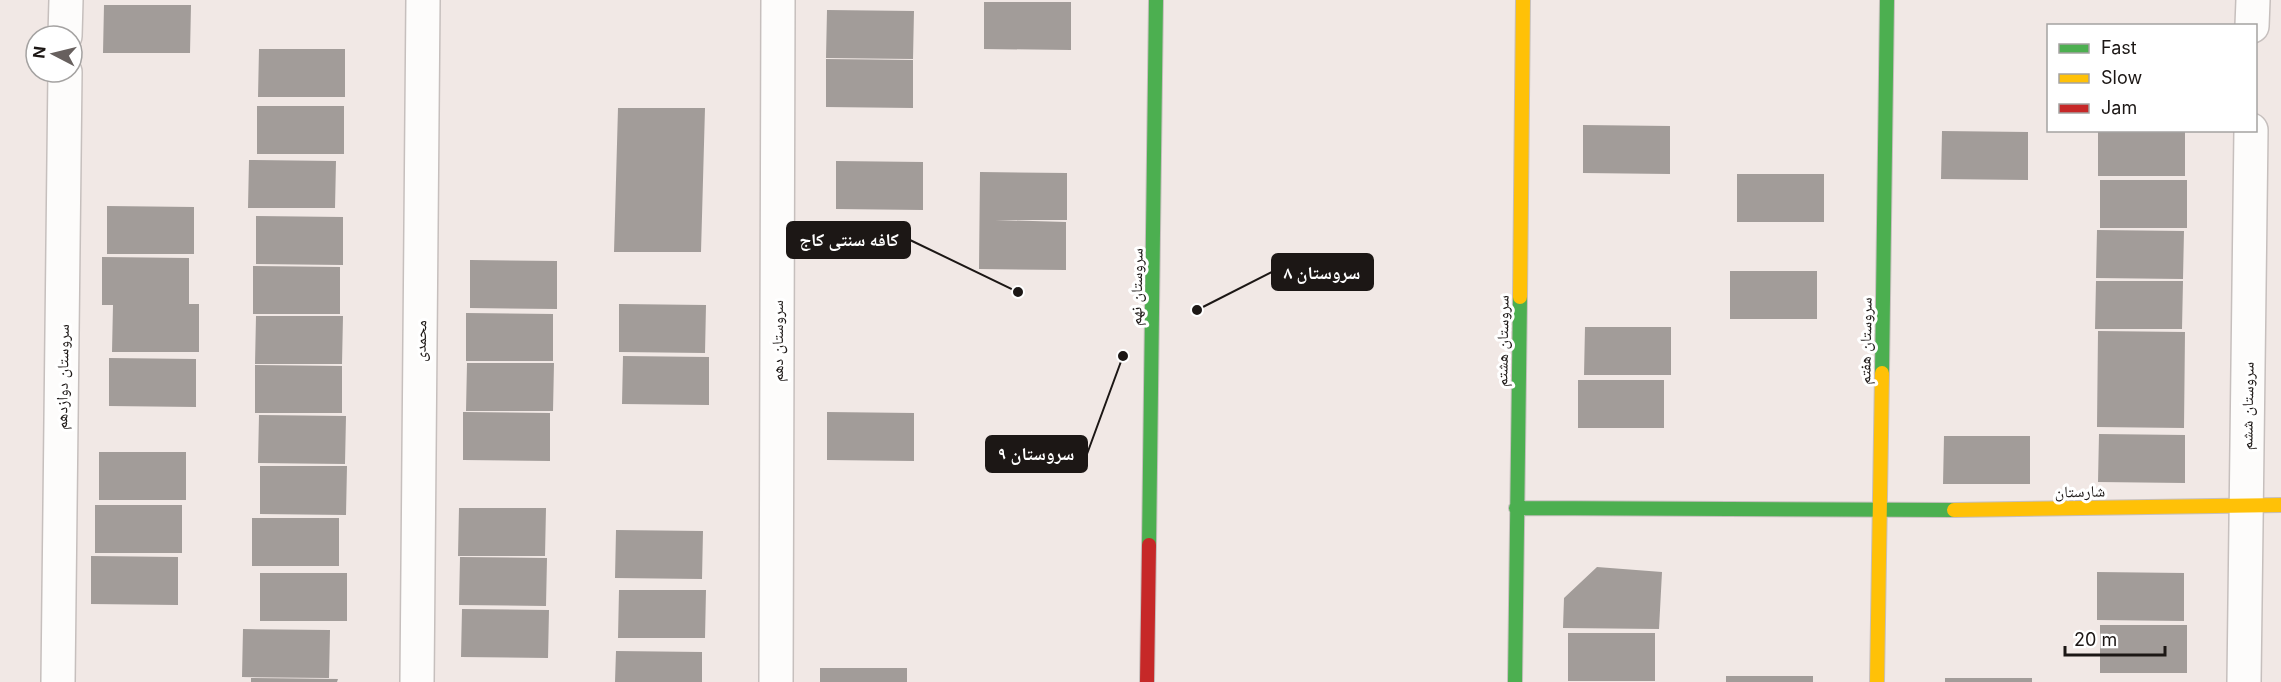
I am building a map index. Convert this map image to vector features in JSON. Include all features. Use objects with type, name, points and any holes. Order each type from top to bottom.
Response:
[{"type":"street","points":[[65,24],[66,0]]},
{"type":"street","name":"محمدی","points":[[417,682],[423,0]]},
{"type":"street","name":"سروستان دهم","points":[[776,682],[778,0]]},
{"type":"street","name":"سروستان نهم","points":[[1148,682],[1156,0]]},
{"type":"street","name":"سروستان هشتم","points":[[1515,682],[1523,0]]},
{"type":"street","name":"سروستان هفتم","points":[[1877,682],[1887,0]]},
{"type":"street","points":[[2252,24],[2253,0]]},
{"type":"street","name":"سروستان دوازدهم","points":[[58,682],[65,84]]},
{"type":"street","name":"سروستان ششم","points":[[2244,682],[2251,132]]},
{"type":"street","name":"شارستان","points":[[1516,508],[1879,511],[2281,505]]},
{"type":"building","points":[[984,2],[1071,2],[1071,50],[984,49]]},
{"type":"building","points":[[104,5],[191,5],[190,53],[103,53]]},
{"type":"building","points":[[827,10],[914,11],[913,59],[826,58]]},
{"type":"building","points":[[259,49],[345,49],[345,97],[258,97]]},
{"type":"building","points":[[826,59],[913,60],[913,108],[826,107]]},
{"type":"building","points":[[257,106],[344,106],[344,154],[257,154]]},
{"type":"building","points":[[618,108],[705,108],[701,252],[614,252]]},
{"type":"building","points":[[1583,125],[1670,126],[1670,174],[1583,173]]},
{"type":"building","points":[[1942,131],[2028,132],[2028,180],[1941,179]]},
{"type":"building","points":[[2098,132],[2185,132],[2185,176],[2098,176]]},
{"type":"building","points":[[249,160],[336,161],[335,208],[248,208]]},
{"type":"building","points":[[836,161],[923,162],[923,210],[836,209]]},
{"type":"building","points":[[980,172],[1067,173],[1067,220],[995,220],[1066,222],[1066,270],[979,269]]},
{"type":"building","points":[[1737,174],[1824,174],[1824,222],[1737,222]]},
{"type":"building","points":[[2100,180],[2187,180],[2187,228],[2100,228]]},
{"type":"building","points":[[107,206],[194,207],[194,254],[107,254]]},
{"type":"building","points":[[256,216],[343,217],[343,265],[256,264]]},
{"type":"building","points":[[2097,230],[2184,231],[2183,279],[2096,278]]},
{"type":"building","points":[[102,257],[189,258],[189,304],[199,304],[199,352],[112,352],[113,305],[102,305]]},
{"type":"building","points":[[470,260],[557,261],[557,309],[470,308]]},
{"type":"building","points":[[253,266],[340,267],[340,314],[253,314]]},
{"type":"building","points":[[1730,271],[1817,271],[1817,319],[1730,319]]},
{"type":"building","points":[[2096,281],[2183,281],[2182,329],[2095,329]]},
{"type":"building","points":[[619,304],[706,305],[705,353],[619,352]]},
{"type":"building","points":[[466,313],[553,314],[553,361],[466,361]]},
{"type":"building","points":[[256,316],[343,316],[342,364],[255,364]]},
{"type":"building","points":[[1585,327],[1671,327],[1671,375],[1584,375]]},
{"type":"building","points":[[2098,331],[2185,332],[2184,428],[2097,427]]},
{"type":"building","points":[[623,356],[709,357],[709,405],[622,404]]},
{"type":"building","points":[[109,358],[196,359],[196,407],[109,406]]},
{"type":"building","points":[[467,363],[554,363],[553,411],[466,411]]},
{"type":"building","points":[[255,365],[342,366],[342,413],[255,413]]},
{"type":"building","points":[[1578,380],[1664,380],[1664,428],[1578,428]]},
{"type":"building","points":[[463,412],[550,413],[550,461],[463,460]]},
{"type":"building","points":[[827,412],[914,413],[914,461],[827,460]]},
{"type":"building","points":[[259,415],[346,416],[345,464],[258,463]]},
{"type":"building","points":[[2099,434],[2185,435],[2185,483],[2098,482]]},
{"type":"building","points":[[1944,436],[2030,436],[2030,484],[1943,484]]},
{"type":"building","points":[[99,452],[186,452],[186,500],[99,500]]},
{"type":"building","points":[[260,466],[347,466],[346,515],[260,514]]},
{"type":"building","points":[[95,505],[182,505],[182,553],[95,553]]},
{"type":"building","points":[[459,508],[546,508],[545,556],[458,556]]},
{"type":"building","points":[[252,518],[339,518],[339,566],[252,566]]},
{"type":"building","points":[[616,530],[703,531],[702,579],[615,578]]},
{"type":"building","points":[[91,556],[178,557],[178,605],[91,604]]},
{"type":"building","points":[[460,557],[547,558],[546,606],[459,605]]},
{"type":"building","points":[[1597,567],[1662,572],[1659,629],[1563,628],[1564,598]]},
{"type":"building","points":[[2097,572],[2184,573],[2184,621],[2097,620]]},
{"type":"building","points":[[260,573],[347,573],[347,621],[260,621]]},
{"type":"building","points":[[619,590],[706,590],[705,638],[618,638]]},
{"type":"building","points":[[462,609],[549,610],[548,658],[461,657]]},
{"type":"building","points":[[2100,625],[2187,625],[2187,673],[2100,673]]},
{"type":"building","points":[[243,629],[330,630],[329,678],[242,677]]},
{"type":"building","points":[[1568,633],[1655,633],[1655,681],[1568,681]]},
{"type":"building","points":[[616,651],[702,652],[702,682],[615,682]]},
{"type":"building","points":[[820,668],[907,668],[907,682],[820,682]]},
{"type":"building","points":[[1726,676],[1813,676],[1813,682],[1726,682]]},
{"type":"building","points":[[251,678],[338,679],[337,682],[251,682]]},
{"type":"building","points":[[1945,678],[2032,678],[2032,682],[1945,682]]},
{"type":"traffic: fast","points":[[1149,545],[1156,0]]},
{"type":"traffic: fast","points":[[1882,373],[1887,0]]},
{"type":"traffic: fast","points":[[1515,682],[1520,297]]},
{"type":"traffic: fast","points":[[1516,508],[1954,510]]},
{"type":"traffic: slow","points":[[1520,297],[1523,0]]},
{"type":"traffic: slow","points":[[1877,682],[1882,373]]},
{"type":"traffic: slow","points":[[1954,510],[2281,505]]},
{"type":"traffic: jam","points":[[1147,682],[1149,545]]},
{"type":"place","name":"کافه سنتی کاج","points":[[1018,292]]},
{"type":"place","name":"سروستان ٨","points":[[1197,310]]},
{"type":"place","name":"سروستان ٩","points":[[1123,356]]}]
